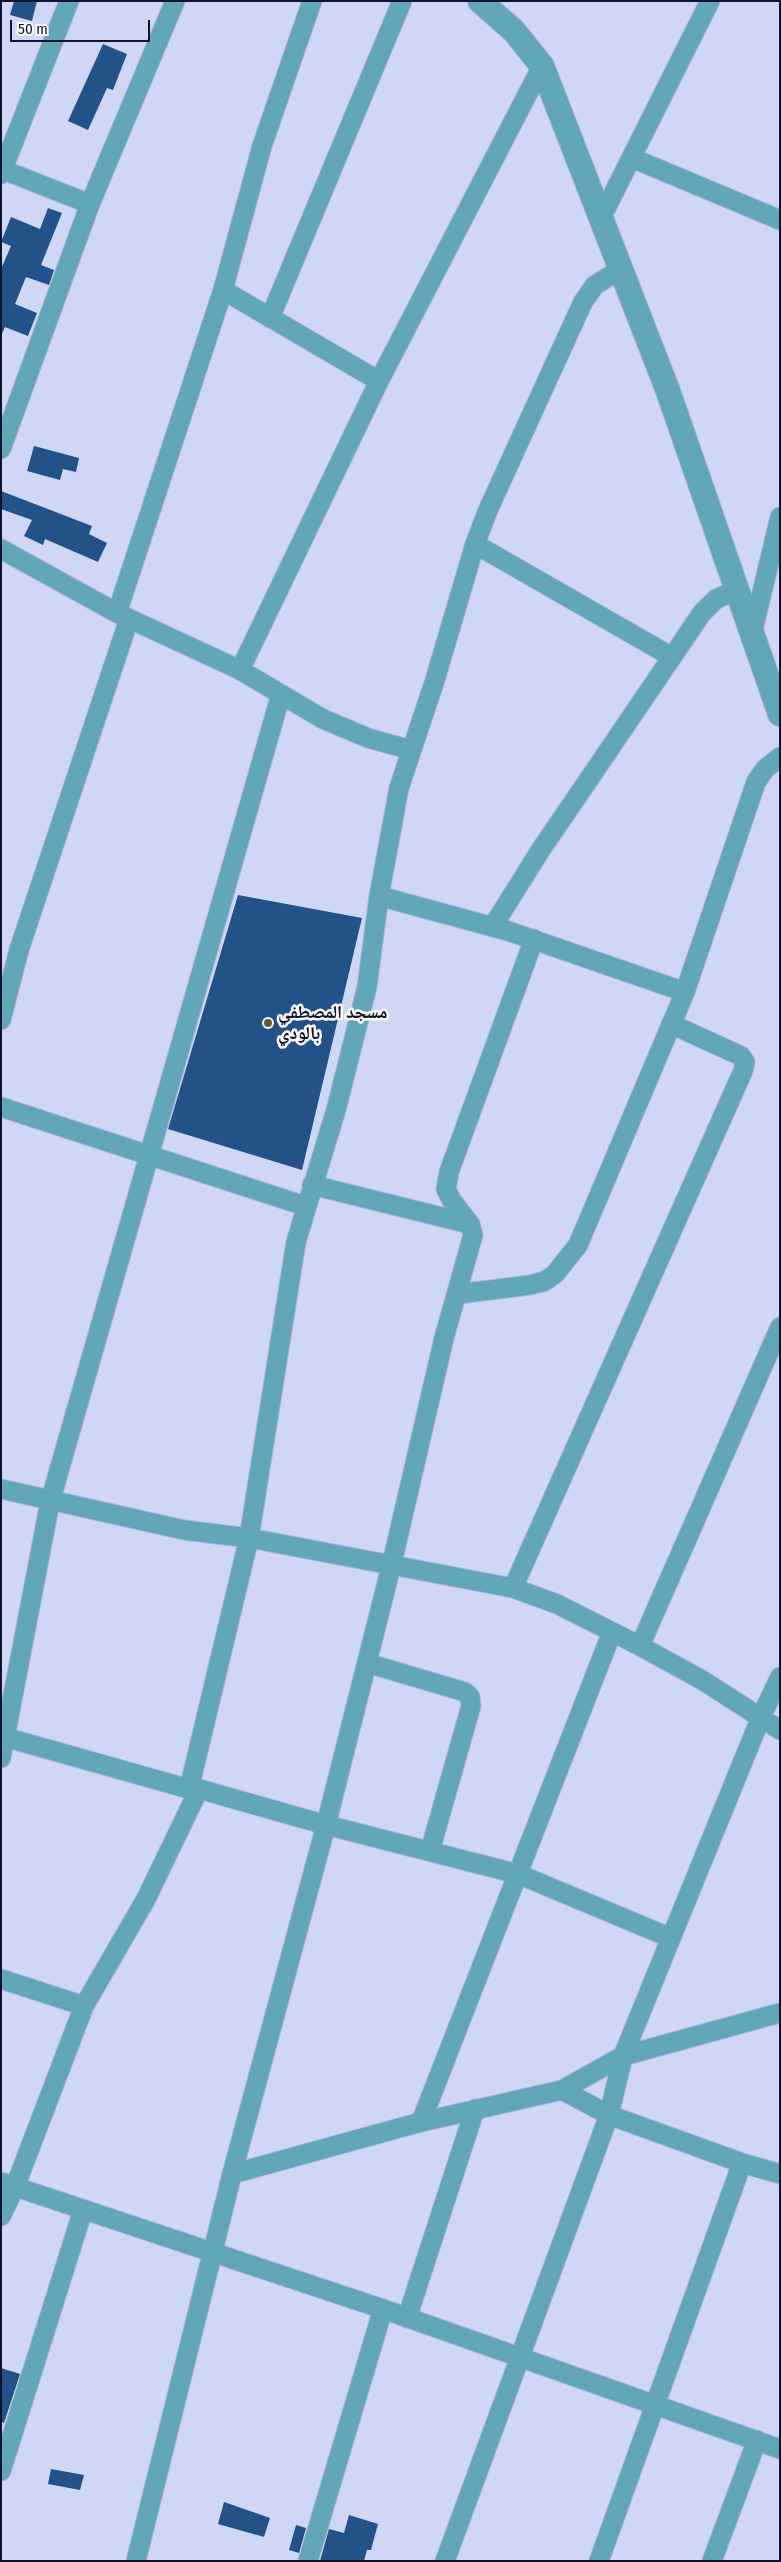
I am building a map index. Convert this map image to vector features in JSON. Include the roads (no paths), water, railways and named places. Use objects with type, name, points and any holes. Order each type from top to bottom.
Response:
[{"type":"street","points":[[69,1],[2,171],[90,204]]},
{"type":"street","points":[[1,449],[90,204],[175,1]]},
{"type":"street","points":[[3,1009],[19,950],[223,290],[262,146],[312,1]]},
{"type":"street","points":[[270,318],[402,1]]},
{"type":"street","points":[[480,1],[514,31],[542,66],[668,391],[780,714]]},
{"type":"street","points":[[601,218],[710,1]]},
{"type":"street","points":[[240,670],[379,381],[542,66]]},
{"type":"street","points":[[632,158],[780,220]]},
{"type":"street","points":[[1,2216],[8,2184],[84,2006],[146,1899],[194,1789],[249,1538],[296,1242],[336,1110],[367,986],[379,896],[399,788],[475,544],[583,302],[595,285],[621,269]]},
{"type":"street","points":[[223,290],[379,381]]},
{"type":"street","points":[[752,634],[780,517]]},
{"type":"street","points":[[475,544],[672,657]]},
{"type":"street","points":[[1,549],[123,616],[240,670],[323,719],[368,738],[411,750]]},
{"type":"street","points":[[493,926],[540,851],[702,613],[716,599],[737,590]]},
{"type":"street","points":[[1,1758],[50,1502],[280,694]]},
{"type":"street","points":[[458,1294],[530,1285],[545,1281],[554,1274],[578,1245],[685,992],[756,782],[765,769],[780,757]]},
{"type":"street","points":[[379,896],[493,926],[685,992]]},
{"type":"street","points":[[136,2561],[232,2174],[326,1825],[367,1663],[444,1338],[473,1236],[470,1224],[452,1202],[446,1190],[449,1172],[534,939]]},
{"type":"street","points":[[513,1588],[744,1071],[745,1062],[741,1056],[671,1024]]},
{"type":"street","points":[[1,1107],[306,1206]]},
{"type":"street","points":[[312,1185],[470,1224]]},
{"type":"street","points":[[640,1646],[780,1327]]},
{"type":"street","points":[[1,1489],[50,1502],[184,1530],[249,1538],[392,1563],[513,1588],[557,1604],[640,1646],[702,1680],[780,1730]]},
{"type":"street","points":[[421,2122],[612,1632]]},
{"type":"street","points":[[367,1663],[465,1692],[470,1697],[470,1706],[430,1851]]},
{"type":"street","points":[[445,2561],[609,2115],[623,2056],[761,1717],[780,1677]]},
{"type":"street","points":[[4,1736],[326,1825],[518,1874],[671,1938]]},
{"type":"street","points":[[1,1979],[84,2006]]},
{"type":"street","points":[[232,2174],[421,2122],[562,2090],[623,2056],[780,2013]]},
{"type":"street","points":[[562,2090],[609,2115],[742,2163],[780,2174]]},
{"type":"street","points":[[407,2318],[475,2109]]},
{"type":"street","points":[[599,2561],[742,2163]]},
{"type":"street","points":[[8,2184],[383,2309],[780,2449]]},
{"type":"street","points":[[1,2471],[84,2210]]},
{"type":"street","points":[[308,2561],[383,2309]]},
{"type":"street","points":[[712,2561],[757,2440]]},
{"type":"place","name":"مسجد المصطفي بالودي","points":[[268,1023]]}]
